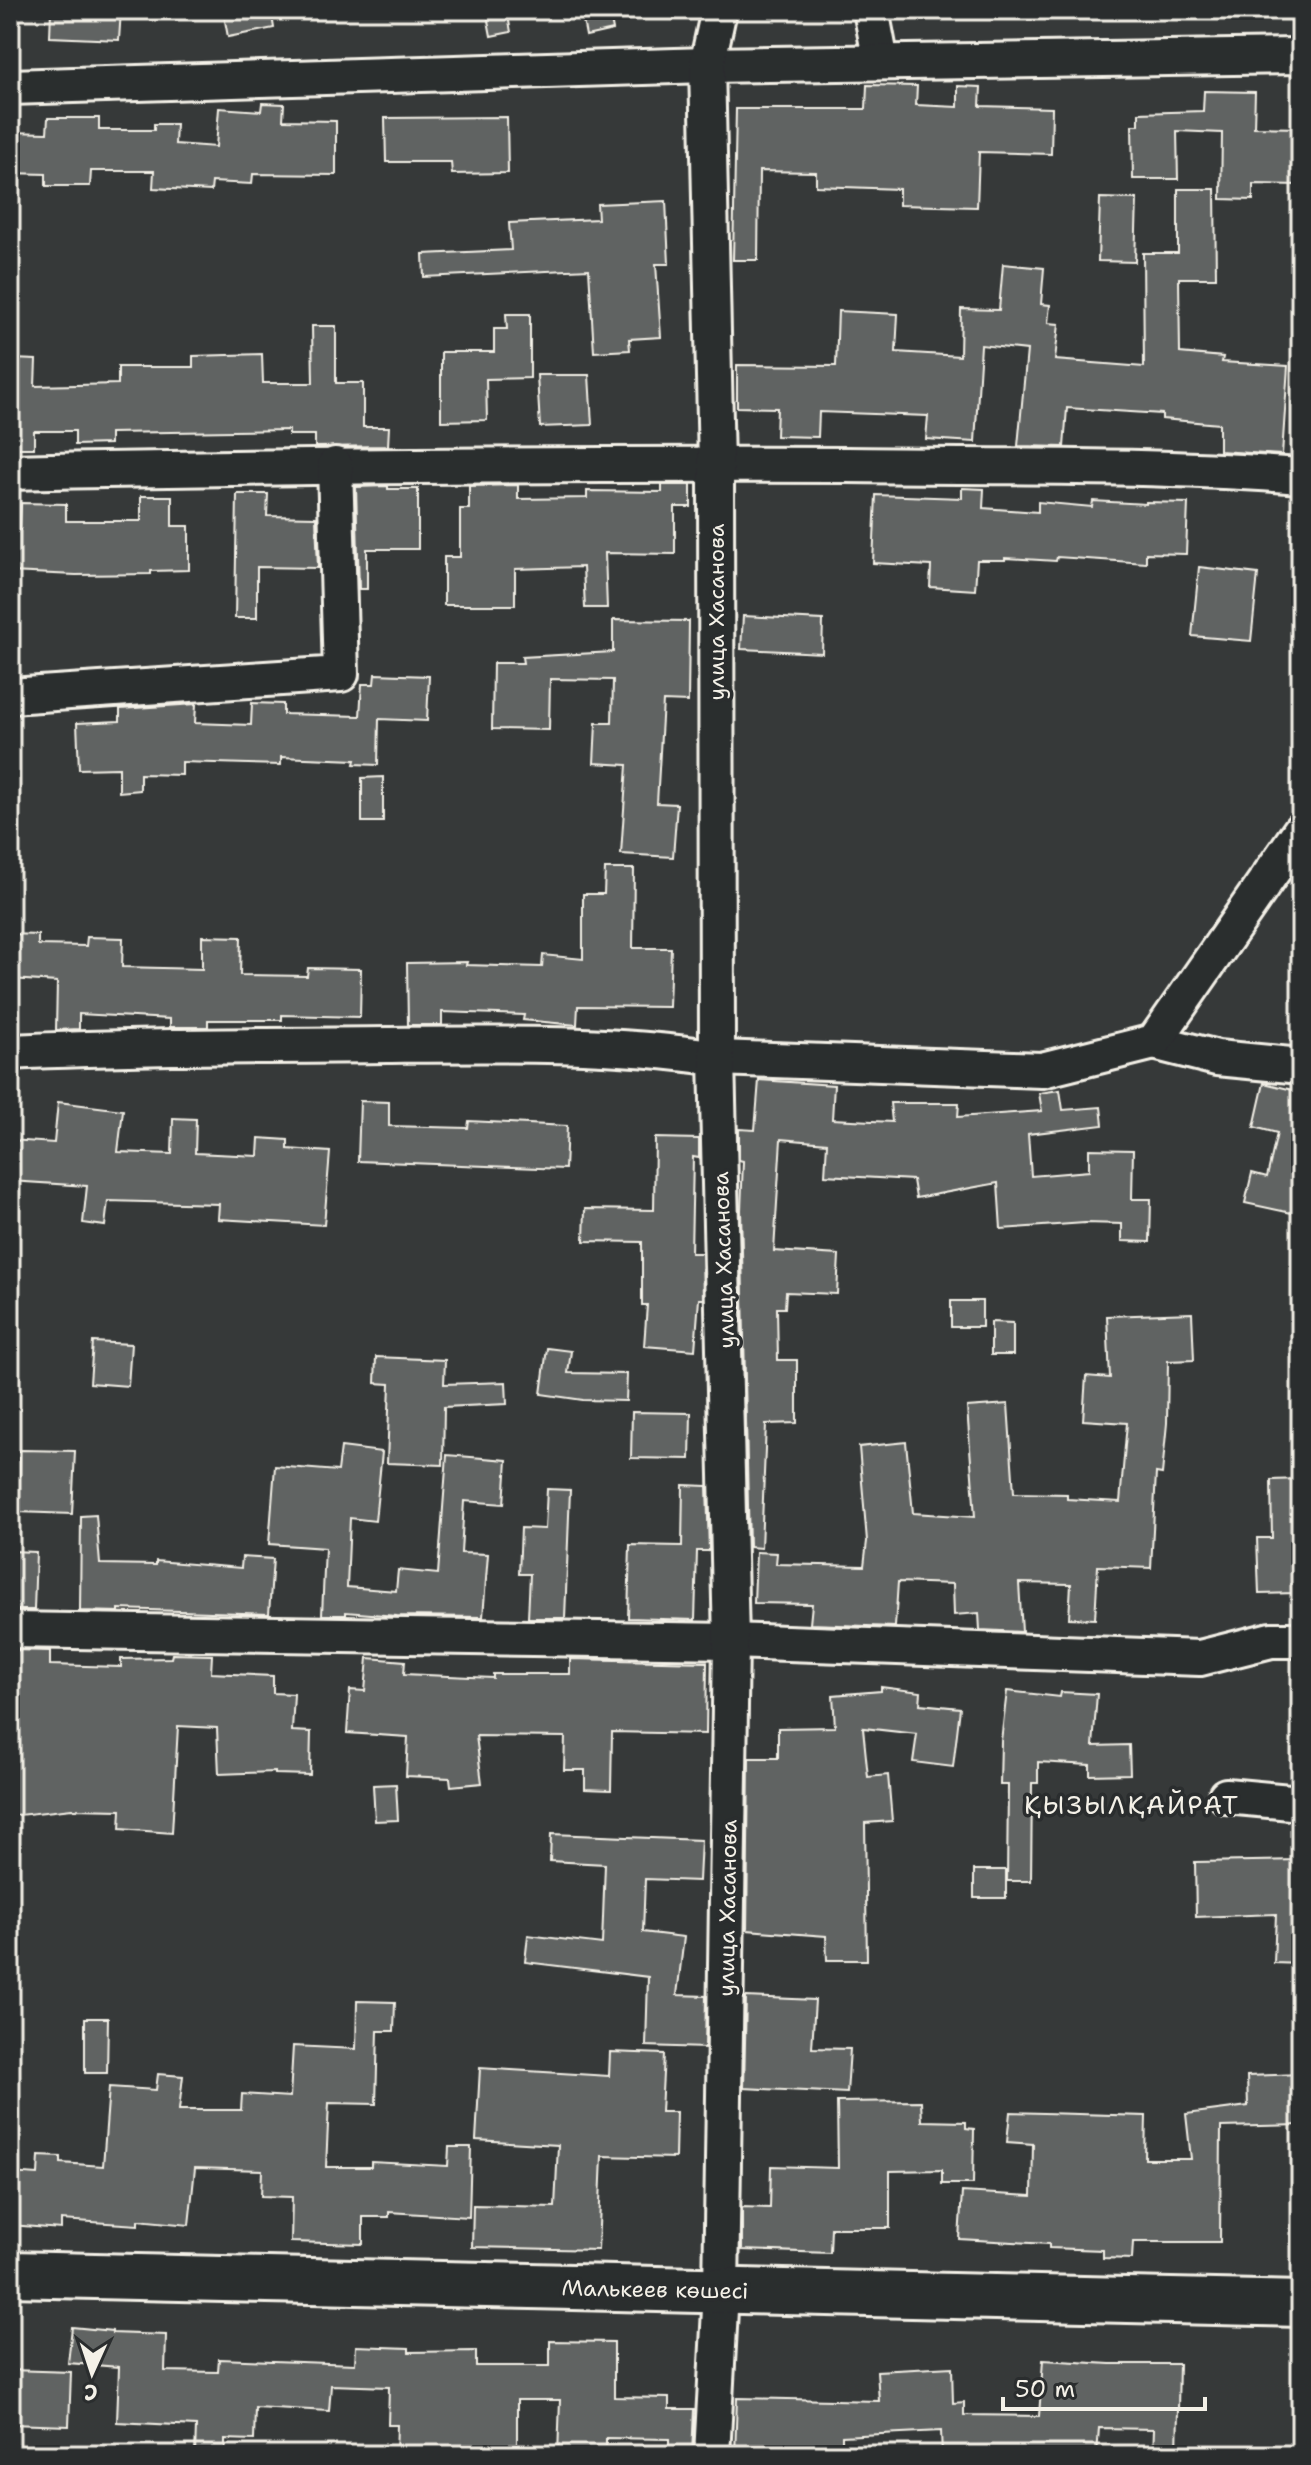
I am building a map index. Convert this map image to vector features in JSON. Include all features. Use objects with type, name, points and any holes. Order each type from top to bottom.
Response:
[{"type":"main road","name":"Малькеев көшесі","points":[[10,2274],[1301,2304]]},
{"type":"street","name":"улица Хасанова","points":[[712,2455],[721,2291],[731,1641],[717,1058],[716,465],[707,65],[719,10]]},
{"type":"street","points":[[871,10],[881,62]]},
{"type":"street","points":[[10,87],[707,65],[1301,56]]},
{"type":"street","points":[[10,696],[341,674],[335,465]]},
{"type":"street","points":[[10,472],[335,465],[716,465],[1202,468],[1301,476]]},
{"type":"street","points":[[1154,1042],[1301,830]]},
{"type":"street","points":[[10,1052],[131,1046],[507,1044],[674,1051],[717,1058],[1042,1070],[1154,1042],[1217,1058],[1301,1066]]},
{"type":"street","points":[[10,1630],[731,1641],[1200,1658],[1271,1640],[1301,1640]]},
{"type":"street","points":[[1226,1796],[1301,1803]]},
{"type":"building","points":[[51,10],[121,10],[119,40],[50,37]]},
{"type":"building","points":[[223,10],[271,10],[274,28],[228,37]]},
{"type":"building","points":[[486,10],[507,10],[511,32],[491,36]]},
{"type":"building","points":[[581,10],[609,10],[613,30],[586,36]]},
{"type":"building","points":[[867,85],[917,86],[916,105],[958,107],[958,86],[981,87],[980,106],[1052,108],[1051,154],[979,152],[977,207],[899,205],[899,189],[816,186],[816,172],[759,171],[758,260],[733,260],[736,109],[866,109]]},
{"type":"building","points":[[1204,91],[1255,92],[1254,127],[1301,128],[1301,185],[1253,184],[1253,200],[1221,199],[1222,133],[1177,131],[1178,179],[1133,179],[1132,125],[1139,125],[1139,113],[1203,111]]},
{"type":"building","points":[[262,103],[284,104],[283,120],[336,121],[336,175],[253,174],[252,184],[212,182],[211,191],[153,188],[154,171],[91,171],[90,186],[46,186],[46,174],[10,173],[10,132],[47,133],[48,118],[99,118],[99,130],[154,130],[154,124],[176,124],[175,144],[216,147],[219,108],[261,111]]},
{"type":"building","points":[[507,117],[508,173],[452,174],[451,162],[386,162],[385,118]]},
{"type":"building","points":[[1178,189],[1215,189],[1216,278],[1179,278],[1180,353],[1223,357],[1222,362],[1288,366],[1282,455],[1219,451],[1219,424],[1162,419],[1162,414],[1067,408],[1064,447],[1018,446],[1027,350],[981,345],[975,442],[926,439],[928,416],[819,412],[818,437],[776,436],[777,408],[737,407],[737,365],[836,366],[838,311],[898,314],[896,352],[960,356],[961,309],[999,310],[1003,264],[1044,268],[1041,304],[1050,305],[1048,323],[1059,324],[1055,360],[1144,367],[1143,253],[1178,253]]},
{"type":"building","points":[[1100,198],[1137,199],[1135,262],[1098,261]]},
{"type":"building","points":[[666,201],[669,264],[656,264],[661,337],[629,339],[630,350],[594,352],[589,269],[424,277],[423,254],[511,250],[509,223],[598,219],[597,204]]},
{"type":"building","points":[[506,314],[530,314],[530,378],[486,379],[487,420],[441,421],[441,352],[494,352],[494,329],[507,329]]},
{"type":"building","points":[[312,326],[336,326],[336,383],[363,383],[363,427],[389,427],[388,446],[315,447],[315,435],[289,435],[289,430],[110,433],[110,444],[75,445],[75,431],[34,431],[34,448],[10,448],[10,391],[14,391],[14,359],[36,360],[35,386],[118,384],[118,367],[193,367],[193,356],[262,354],[263,383],[313,383]]},
{"type":"building","points":[[537,375],[589,375],[592,425],[540,427]]},
{"type":"building","points":[[518,485],[518,499],[587,498],[587,491],[662,492],[662,485],[691,485],[691,507],[675,507],[675,554],[605,553],[607,608],[585,608],[583,567],[515,569],[515,605],[444,605],[444,557],[460,557],[460,509],[469,509],[469,486]]},
{"type":"building","points":[[388,486],[388,489],[418,489],[418,549],[367,549],[367,589],[359,589],[356,487]]},
{"type":"building","points":[[962,488],[984,489],[983,508],[1038,512],[1038,502],[1092,507],[1093,501],[1188,503],[1186,554],[1146,553],[1146,563],[1057,557],[1056,561],[977,560],[975,590],[930,587],[931,566],[873,563],[876,495],[962,498]]},
{"type":"building","points":[[237,494],[268,494],[267,516],[316,517],[318,568],[257,567],[257,618],[235,618]]},
{"type":"building","points":[[141,496],[172,496],[172,526],[189,526],[189,570],[76,575],[10,572],[10,530],[20,530],[21,503],[66,504],[66,521],[141,521]]},
{"type":"building","points":[[1199,567],[1258,574],[1251,641],[1192,636]]},
{"type":"building","points":[[743,616],[823,620],[822,653],[741,649]]},
{"type":"building","points":[[613,620],[689,621],[688,702],[663,701],[657,803],[677,804],[673,857],[621,854],[627,765],[594,763],[596,723],[612,723],[613,680],[550,679],[549,730],[492,729],[493,663],[523,663],[522,657],[613,652]]},
{"type":"building","points":[[375,674],[429,676],[427,721],[379,719],[378,765],[354,764],[355,760],[281,757],[281,765],[182,762],[182,775],[140,774],[140,790],[119,792],[119,768],[79,769],[77,723],[120,721],[120,709],[196,704],[195,723],[251,725],[252,703],[283,704],[283,714],[360,716],[362,684],[374,684]]},
{"type":"building","points":[[383,777],[383,822],[362,822],[362,778]]},
{"type":"building","points":[[605,869],[634,869],[633,948],[671,948],[669,1007],[578,1006],[577,1025],[523,1020],[524,1015],[442,1012],[442,1025],[408,1025],[407,963],[467,962],[466,965],[542,967],[543,955],[583,959],[583,894],[604,894]]},
{"type":"building","points":[[10,934],[38,935],[38,945],[86,946],[87,937],[123,938],[122,967],[202,969],[202,936],[241,937],[240,975],[307,976],[308,968],[361,969],[360,1017],[282,1015],[282,1020],[208,1020],[208,1027],[170,1027],[170,1019],[79,1014],[79,1029],[56,1030],[57,982],[10,979]]},
{"type":"building","points":[[759,1080],[834,1085],[832,1119],[892,1122],[890,1103],[959,1103],[958,1117],[1042,1111],[1039,1093],[1060,1090],[1063,1110],[1101,1107],[1103,1125],[1028,1134],[1031,1176],[1089,1171],[1089,1149],[1133,1150],[1132,1199],[1151,1199],[1150,1242],[1122,1241],[1122,1224],[1085,1223],[1001,1229],[998,1183],[916,1198],[913,1180],[825,1175],[827,1143],[781,1139],[774,1251],[839,1255],[837,1294],[786,1292],[785,1308],[777,1308],[778,1360],[797,1360],[797,1423],[766,1424],[761,1548],[749,1547],[741,1210],[743,1161],[739,1160],[739,1129],[755,1130]]},
{"type":"building","points":[[1264,1083],[1301,1092],[1301,1215],[1245,1203],[1252,1173],[1267,1177],[1277,1133],[1254,1127]]},
{"type":"building","points":[[360,1101],[389,1102],[389,1126],[468,1128],[469,1121],[567,1126],[565,1169],[358,1161]]},
{"type":"building","points":[[58,1102],[123,1110],[118,1152],[172,1154],[173,1118],[196,1119],[195,1153],[258,1156],[259,1138],[288,1140],[288,1149],[330,1152],[324,1225],[218,1219],[219,1204],[108,1201],[105,1226],[83,1223],[87,1186],[10,1181],[10,1140],[54,1143]]},
{"type":"building","points":[[655,1138],[699,1139],[699,1158],[693,1157],[691,1253],[702,1253],[703,1299],[699,1299],[695,1350],[644,1346],[647,1305],[642,1305],[642,1242],[584,1241],[585,1209],[654,1210]]},
{"type":"building","points":[[951,1301],[982,1301],[982,1327],[951,1327]]},
{"type":"building","points":[[1192,1313],[1194,1360],[1168,1361],[1167,1423],[1162,1474],[1156,1473],[1151,1568],[1098,1566],[1095,1619],[1069,1618],[1071,1584],[1019,1583],[1022,1632],[980,1630],[979,1613],[954,1615],[953,1584],[898,1582],[895,1627],[810,1624],[812,1604],[754,1603],[756,1552],[777,1553],[776,1564],[864,1566],[867,1541],[859,1447],[906,1442],[913,1513],[975,1517],[967,1407],[1008,1404],[1014,1493],[1067,1494],[1067,1499],[1120,1502],[1127,1423],[1083,1420],[1086,1376],[1110,1378],[1107,1316]]},
{"type":"building","points":[[991,1322],[1013,1323],[1013,1355],[991,1355]]},
{"type":"building","points":[[93,1342],[131,1344],[128,1386],[90,1383]]},
{"type":"building","points":[[547,1348],[571,1351],[568,1373],[627,1374],[626,1401],[583,1400],[541,1394]]},
{"type":"building","points":[[376,1357],[445,1360],[444,1384],[506,1382],[507,1404],[444,1407],[443,1465],[387,1463],[390,1384],[375,1383]]},
{"type":"building","points":[[632,1412],[691,1413],[690,1459],[631,1458]]},
{"type":"building","points":[[341,1447],[382,1452],[375,1521],[350,1518],[347,1587],[396,1591],[398,1570],[438,1574],[447,1455],[507,1460],[504,1504],[464,1501],[461,1553],[488,1554],[483,1617],[346,1612],[346,1615],[322,1615],[325,1548],[269,1544],[275,1466],[338,1471]]},
{"type":"building","points":[[20,1450],[75,1451],[72,1514],[18,1512]]},
{"type":"building","points":[[1301,1479],[1301,1551],[1294,1551],[1295,1593],[1259,1594],[1257,1538],[1272,1538],[1271,1480]]},
{"type":"building","points":[[683,1485],[707,1486],[709,1551],[697,1551],[695,1620],[628,1618],[630,1545],[682,1546]]},
{"type":"building","points":[[547,1489],[570,1490],[565,1618],[528,1618],[530,1574],[519,1574],[521,1528],[545,1529]]},
{"type":"building","points":[[96,1515],[100,1564],[156,1565],[156,1561],[241,1568],[242,1557],[273,1559],[269,1614],[119,1609],[119,1612],[80,1611],[81,1516]]},
{"type":"building","points":[[10,1551],[36,1552],[34,1610],[10,1610]]},
{"type":"building","points":[[13,1650],[50,1651],[50,1665],[121,1667],[121,1659],[171,1658],[172,1654],[212,1655],[211,1673],[273,1676],[273,1693],[294,1694],[292,1731],[311,1732],[310,1775],[275,1772],[219,1774],[217,1728],[178,1726],[172,1833],[120,1829],[121,1810],[72,1809],[10,1816]]},
{"type":"building","points":[[368,1658],[405,1661],[404,1674],[493,1678],[493,1674],[570,1674],[570,1659],[707,1662],[706,1734],[612,1732],[611,1790],[585,1789],[585,1770],[564,1770],[565,1737],[476,1736],[482,1783],[451,1786],[450,1778],[406,1776],[408,1737],[347,1733],[350,1690],[365,1691]]},
{"type":"building","points":[[881,1687],[921,1692],[920,1704],[960,1708],[953,1767],[913,1762],[917,1734],[863,1728],[868,1777],[888,1775],[892,1821],[865,1823],[867,1960],[827,1960],[826,1936],[747,1930],[749,1758],[778,1758],[778,1728],[835,1727],[833,1695],[881,1691]]},
{"type":"building","points":[[1007,1691],[1060,1697],[1061,1692],[1097,1694],[1093,1746],[1129,1745],[1130,1774],[1090,1775],[1090,1765],[1038,1762],[1038,1783],[1032,1783],[1031,1881],[1007,1881],[1008,1785],[1000,1785]]},
{"type":"building","points":[[396,1784],[398,1820],[375,1821],[373,1785]]},
{"type":"building","points":[[551,1834],[701,1840],[699,1881],[645,1879],[643,1932],[684,1937],[677,1995],[706,1996],[705,2048],[646,2046],[648,1977],[525,1962],[528,1935],[602,1944],[605,1864],[550,1861]]},
{"type":"building","points":[[1301,1860],[1301,1964],[1274,1963],[1276,1914],[1196,1917],[1195,1862]]},
{"type":"building","points":[[974,1870],[1006,1870],[1006,1898],[974,1898]]},
{"type":"building","points":[[746,1997],[815,2000],[812,2048],[850,2049],[847,2093],[744,2088]]},
{"type":"building","points":[[357,2001],[395,2002],[394,2031],[378,2031],[376,2104],[329,2103],[326,2167],[371,2167],[371,2162],[448,2166],[449,2147],[471,2147],[469,2217],[389,2212],[389,2217],[363,2217],[363,2244],[291,2242],[292,2197],[261,2196],[262,2170],[195,2168],[189,2225],[138,2220],[138,2225],[61,2220],[61,2229],[10,2225],[10,2173],[38,2175],[39,2156],[61,2157],[61,2163],[103,2166],[109,2087],[156,2090],[158,2074],[183,2076],[179,2110],[241,2110],[242,2094],[290,2097],[293,2046],[356,2049]]},
{"type":"building","points":[[85,2018],[108,2018],[107,2073],[85,2073]]},
{"type":"building","points":[[610,2052],[664,2054],[661,2112],[676,2112],[675,2158],[602,2156],[598,2250],[472,2247],[473,2205],[555,2207],[558,2145],[476,2140],[480,2068],[609,2076]]},
{"type":"building","points":[[1301,2074],[1301,2125],[1221,2127],[1220,2242],[1133,2242],[1132,2259],[1103,2258],[1103,2250],[959,2239],[962,2192],[1032,2196],[1033,2144],[1007,2142],[1010,2112],[1146,2116],[1145,2159],[1191,2159],[1186,2114],[1248,2106],[1247,2076]]},
{"type":"building","points":[[921,2101],[922,2121],[966,2122],[966,2128],[974,2129],[973,2184],[942,2184],[942,2170],[890,2171],[890,2228],[831,2228],[830,2253],[742,2250],[742,2207],[770,2208],[771,2166],[838,2168],[837,2102]]},
{"type":"building","points":[[72,2327],[112,2333],[166,2335],[165,2371],[218,2372],[219,2359],[355,2364],[356,2346],[409,2348],[409,2352],[476,2351],[476,2366],[550,2366],[550,2341],[614,2342],[614,2397],[669,2398],[669,2409],[694,2409],[692,2455],[669,2455],[669,2439],[606,2438],[606,2455],[558,2455],[560,2400],[517,2400],[517,2455],[462,2455],[462,2451],[420,2447],[420,2455],[396,2455],[397,2425],[388,2425],[389,2387],[331,2385],[329,2411],[255,2407],[254,2440],[225,2439],[225,2455],[195,2455],[196,2426],[117,2422],[119,2367],[68,2363]]},
{"type":"building","points":[[1043,2360],[1179,2364],[1177,2455],[1153,2455],[1154,2429],[1099,2428],[1097,2455],[942,2455],[941,2431],[842,2436],[842,2455],[735,2455],[737,2398],[879,2401],[877,2371],[952,2367],[953,2403],[964,2402],[964,2415],[1039,2416]]},
{"type":"building","points":[[10,2370],[71,2372],[69,2426],[10,2424]]},
{"type":"district","name":"ҚЫЗЫЛҚАЙРАТ","points":[[1132,1805]]}]
